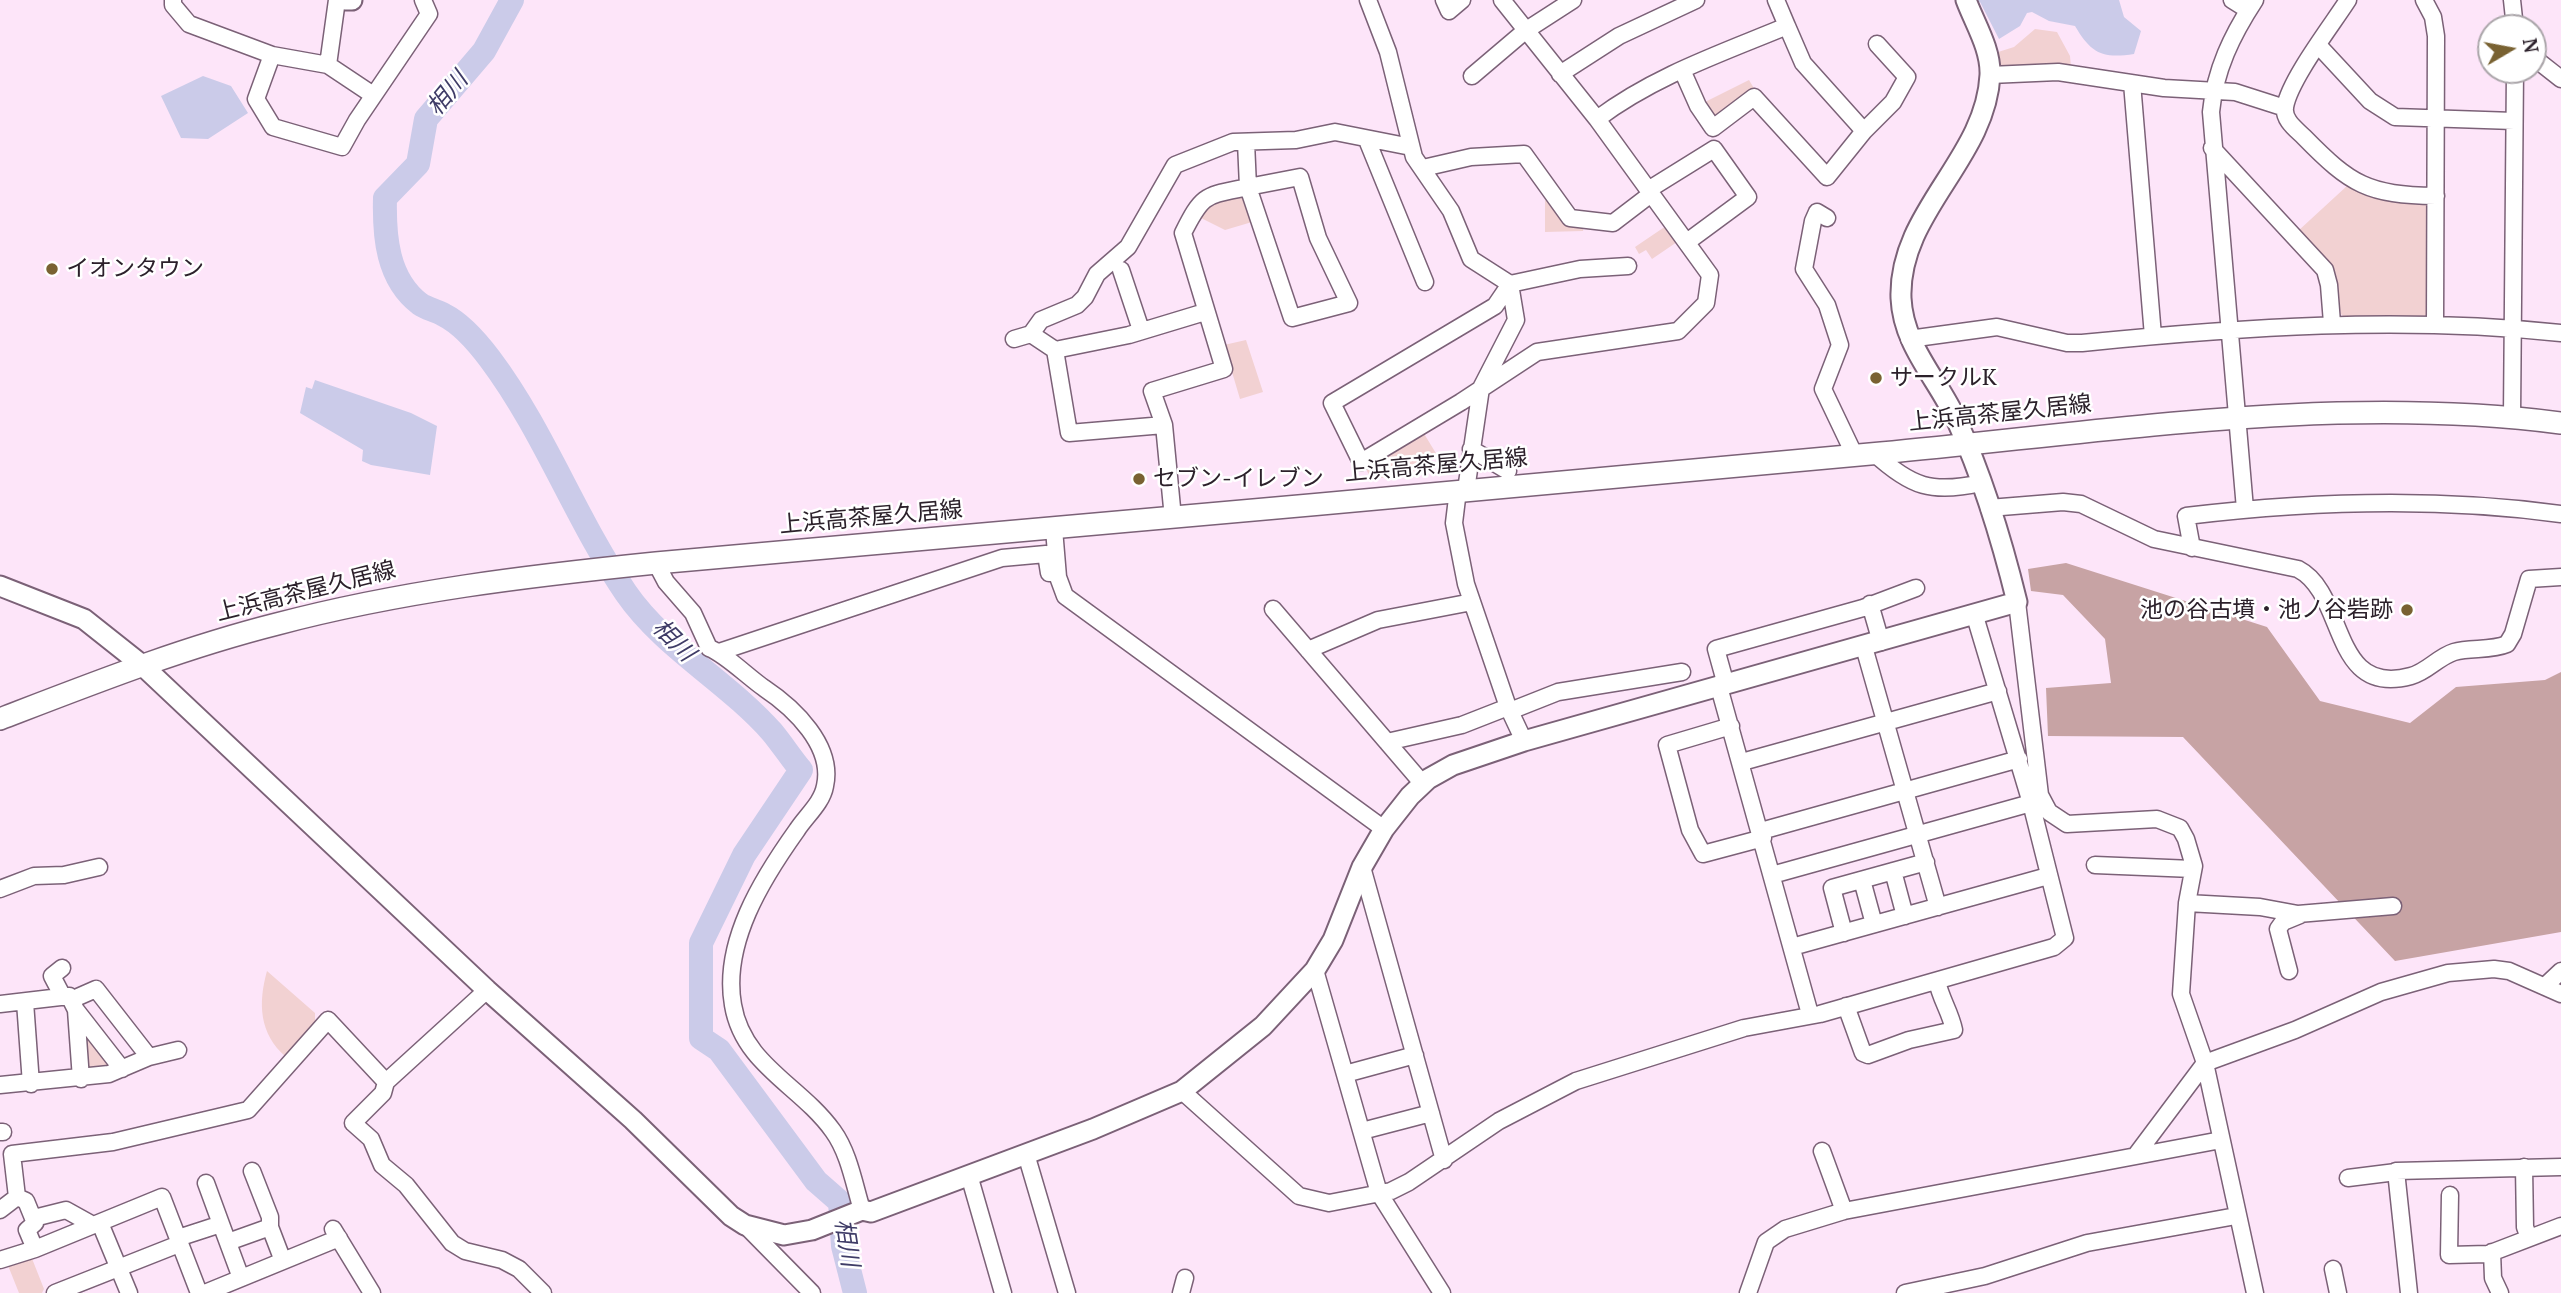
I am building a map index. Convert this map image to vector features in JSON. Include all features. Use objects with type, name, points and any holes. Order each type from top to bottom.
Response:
[{"type":"main road","name":"上浜高茶屋久居線","points":[[0,719],[142,665],[328,611],[421,592],[575,572],[1864,454],[2106,428],[2361,411],[2512,416],[2561,422]]},
{"type":"street","points":[[173,0],[173,5],[189,24],[272,55],[328,65],[373,95]]},
{"type":"street","points":[[328,65],[337,0]]},
{"type":"street","points":[[345,0],[352,0]]},
{"type":"street","points":[[272,55],[256,99],[273,127],[342,147],[373,95],[429,14],[423,0]]},
{"type":"street","points":[[1367,0],[1388,52],[1411,147],[1451,211],[1471,259],[1510,284],[1516,320],[1481,388],[1456,536],[1472,602],[1509,709],[1524,741]]},
{"type":"street","points":[[1444,0],[1449,11],[1462,0]]},
{"type":"street","points":[[1502,0],[1597,119],[1710,275],[1706,303],[1678,331],[1537,352],[1360,462],[1332,403],[1495,306],[1510,284],[1580,269],[1628,266]]},
{"type":"street","points":[[1472,76],[1525,31],[1573,0]]},
{"type":"street","points":[[1560,74],[1619,36],[1696,0]]},
{"type":"street","points":[[1776,0],[1803,63],[1864,131]]},
{"type":"street","points":[[1182,1091],[1300,1196],[1329,1203],[1379,1193],[1409,1182],[1499,1121],[1576,1081],[1744,1028],[1846,1006],[2048,950],[2065,938],[2048,876],[2036,799],[2017,602],[1967,444],[1936,381],[1909,339],[1903,313],[1901,278],[1911,237],[1969,137],[1983,106],[1990,75],[1986,49],[1966,0]]},
{"type":"street","points":[[2232,0],[2251,5],[2227,47],[2213,92],[2212,148],[2245,509]]},
{"type":"street","points":[[2348,0],[2318,45],[2285,108],[2288,121],[2346,177],[2388,194],[2436,196]]},
{"type":"street","points":[[2424,0],[2435,26],[2435,324]]},
{"type":"street","points":[[1597,119],[1628,96],[1787,26]]},
{"type":"street","points":[[1682,70],[1698,107],[1713,128],[1754,97],[1827,177],[1864,131],[1893,102],[1907,77],[1877,44]]},
{"type":"street","points":[[2318,45],[2370,101],[2386,113],[2403,120],[2514,121]]},
{"type":"street","points":[[2547,68],[2561,79]]},
{"type":"street","points":[[1990,75],[2058,72],[2132,83],[2235,92],[2285,108]]},
{"type":"street","points":[[2132,83],[2153,336]]},
{"type":"street","points":[[2512,416],[2515,84]]},
{"type":"street","points":[[1014,339],[1031,334],[1041,320],[1077,305],[1085,298],[1097,274],[1128,247],[1171,168],[1225,145],[1296,140],[1335,132],[1411,147]]},
{"type":"street","points":[[1367,140],[1425,282]]},
{"type":"street","points":[[1173,518],[1164,425],[1152,391],[1224,369],[1183,233],[1198,202],[1217,193],[1248,187],[1300,177],[1318,238],[1349,303],[1292,318],[1248,187],[1246,142]]},
{"type":"street","points":[[2212,148],[2325,270],[2332,323]]},
{"type":"street","points":[[1423,168],[1471,157],[1524,155],[1570,218],[1613,223],[1649,192],[1714,149],[1748,197],[1687,242]]},
{"type":"street","points":[[1827,218],[1818,212],[1813,221],[1804,269],[1827,305],[1839,345],[1823,381],[1823,389],[1864,454],[1895,473],[1925,487],[1945,490],[1981,483]]},
{"type":"street","points":[[1121,270],[1141,330]]},
{"type":"street","points":[[1055,350],[1205,312]]},
{"type":"street","points":[[1909,339],[1997,327],[2067,344],[2332,323],[2435,324],[2561,333]]},
{"type":"street","points":[[1031,334],[1055,350],[1069,433],[1164,425]]},
{"type":"street","points":[[1471,449],[1508,471]]},
{"type":"street","points":[[1989,508],[2063,502],[2081,504],[2136,532],[2192,548],[2283,564],[2306,573],[2322,590],[2347,653],[2365,670],[2393,678],[2416,674],[2456,651],[2507,644],[2514,634],[2529,579],[2561,577]]},
{"type":"street","points":[[2192,548],[2186,516],[2245,509],[2425,504],[2561,514]]},
{"type":"street","points":[[1054,529],[1058,576],[1065,596],[1384,829]]},
{"type":"street","points":[[719,652],[1002,558],[1046,554],[1051,588],[1056,598],[1065,596]]},
{"type":"street","points":[[645,564],[666,582],[693,613],[709,648],[719,652],[736,669],[794,713],[823,756],[827,772],[824,791],[792,836],[748,914],[734,948],[731,991],[739,1028],[748,1047],[817,1110],[835,1134],[845,1154],[860,1211]]},
{"type":"street","points":[[0,586],[84,619],[142,665],[487,990],[633,1121],[731,1216],[745,1225],[812,1293]]},
{"type":"street","points":[[1810,1014],[1731,726],[1713,650],[1916,589]]},
{"type":"street","points":[[1308,650],[1378,620],[1472,602]]},
{"type":"street","points":[[745,1225],[784,1235],[860,1211],[872,1212],[1182,1091],[1264,1026],[1315,970],[1333,940],[1363,867],[1384,829],[1423,784],[1453,765],[1524,741],[2017,602]]},
{"type":"street","points":[[1870,604],[1873,644],[1886,722],[1938,907]]},
{"type":"street","points":[[1273,609],[1423,784]]},
{"type":"street","points":[[1974,614],[2019,760],[2036,799],[2067,824],[2146,819],[2180,828],[2186,839],[2193,869],[2187,903],[2181,994],[2205,1063],[2236,1216],[2255,1293]]},
{"type":"street","points":[[1387,742],[1462,725],[1558,692],[1682,672]]},
{"type":"street","points":[[1742,762],[1998,691]]},
{"type":"street","points":[[1731,726],[1667,746],[1690,830],[1703,854],[2019,760]]},
{"type":"street","points":[[1772,875],[2036,799]]},
{"type":"street","points":[[1844,933],[1832,888],[1926,862]]},
{"type":"street","points":[[2095,865],[2193,869]]},
{"type":"street","points":[[0,889],[34,876],[64,875],[99,867]]},
{"type":"street","points":[[1363,867],[1444,1160]]},
{"type":"street","points":[[1893,871],[1905,916]]},
{"type":"street","points":[[1792,947],[2048,876]]},
{"type":"street","points":[[1862,880],[1874,925]]},
{"type":"street","points":[[2187,903],[2260,907],[2302,914],[2393,906]]},
{"type":"street","points":[[2289,971],[2278,929],[2283,922],[2302,914]]},
{"type":"street","points":[[62,968],[52,976],[122,1069]]},
{"type":"street","points":[[2136,1155],[2205,1063],[2295,1030],[2416,980],[2476,969],[2494,969],[2509,971],[2561,994]]},
{"type":"street","points":[[1315,970],[1379,1193],[1442,1293]]},
{"type":"street","points":[[2545,986],[2561,971]]},
{"type":"street","points":[[1846,1006],[1863,1053],[1868,1055],[1909,1040],[1954,1030],[1949,1009],[1941,1002],[1937,981]]},
{"type":"street","points":[[0,1004],[70,1002],[96,989],[149,1057]]},
{"type":"street","points":[[487,990],[386,1082],[383,1093],[353,1123],[371,1139],[382,1165],[406,1185],[452,1243],[472,1254],[502,1260],[519,1269],[543,1293]]},
{"type":"street","points":[[25,1002],[31,1084]]},
{"type":"street","points":[[70,1002],[81,1079]]},
{"type":"street","points":[[0,1210],[11,1188],[12,1154],[113,1142],[248,1110],[328,1020],[386,1082]]},
{"type":"street","points":[[0,1085],[81,1079],[122,1069],[149,1057],[178,1050]]},
{"type":"street","points":[[1345,1074],[1415,1055]]},
{"type":"street","points":[[1362,1131],[1431,1113]]},
{"type":"street","points":[[1748,1293],[1766,1242],[1786,1229],[1844,1212],[2221,1140]]},
{"type":"street","points":[[1822,1151],[1844,1212]]},
{"type":"street","points":[[1026,1154],[1067,1293]]},
{"type":"street","points":[[2524,1167],[2525,1227],[2529,1238]]},
{"type":"street","points":[[2348,1178],[2396,1172],[2561,1167]]},
{"type":"street","points":[[252,1171],[283,1261]]},
{"type":"street","points":[[2396,1172],[2404,1292]]},
{"type":"street","points":[[969,1175],[1003,1293]]},
{"type":"street","points":[[206,1183],[241,1278]]},
{"type":"street","points":[[11,1188],[26,1201],[34,1218],[35,1223],[27,1230],[35,1249]]},
{"type":"street","points":[[2450,1195],[2449,1255],[2492,1252],[2561,1226]]},
{"type":"street","points":[[0,1260],[35,1249],[162,1197],[178,1241],[202,1293],[283,1261],[336,1234],[372,1293]]},
{"type":"street","points":[[34,1218],[66,1210],[97,1224],[129,1293]]},
{"type":"street","points":[[1905,1293],[1985,1276],[2087,1244],[2194,1221],[2236,1216]]},
{"type":"street","points":[[55,1293],[221,1224]]},
{"type":"street","points":[[228,1242],[270,1227]]},
{"type":"street","points":[[2492,1252],[2494,1278],[2500,1293]]},
{"type":"street","points":[[2333,1269],[2338,1293]]},
{"type":"shaded area","points":[[2035,29],[2057,32],[2070,56],[2071,67],[2003,67],[1997,64],[1995,53],[2014,47]]},
{"type":"shaded area","points":[[1749,80],[1755,90],[1718,117],[1711,116],[1703,103]]},
{"type":"shaded area","points":[[2348,185],[2380,199],[2422,202],[2428,207],[2430,311],[2424,317],[2344,317],[2341,314],[2331,268],[2298,231]]},
{"type":"shaded area","points":[[1238,196],[1245,200],[1252,222],[1225,230],[1199,217],[1208,204]]},
{"type":"shaded area","points":[[1545,200],[1584,226],[1583,231],[1545,232]]},
{"type":"shaded area","points":[[1666,226],[1677,242],[1652,259],[1646,250],[1639,254],[1635,247]]},
{"type":"shaded area","points":[[1246,340],[1263,392],[1240,399],[1224,345]]},
{"type":"shaded area","points":[[1423,432],[1437,455],[1408,475],[1371,479],[1365,467]]},
{"type":"shaded area","points":[[2066,563],[2267,627],[2320,701],[2410,723],[2456,687],[2545,680],[2561,672],[2561,932],[2395,961],[2183,737],[2048,736],[2046,688],[2111,683],[2105,639],[2063,595],[2031,591],[2028,569]]},
{"type":"shaded area","points":[[267,971],[315,1013],[315,1026],[286,1057],[270,1038],[263,1017],[262,995]]},
{"type":"shaded area","points":[[85,1029],[110,1060],[109,1068],[87,1070]]},
{"type":"shaded area","points":[[31,1256],[44,1289],[42,1293],[19,1293],[7,1263]]},
{"type":"water","points":[[1974,0],[2119,0],[2124,17],[2141,31],[2134,54],[2114,56],[2092,48],[2075,26],[2049,21],[2032,12],[2027,13],[2020,26],[1999,39],[1980,2],[1975,3]]},
{"type":"water","points":[[203,76],[231,86],[248,113],[208,139],[181,138],[161,96]]},
{"type":"water","points":[[315,380],[411,413],[437,426],[430,475],[371,465],[362,461],[363,450],[300,413],[306,387],[312,389]]},
{"type":"waterway","name":"相川","points":[[512,0],[484,51],[426,119],[418,164],[385,198],[385,227],[390,256],[400,282],[409,294],[423,306],[457,323],[490,359],[527,415],[608,564],[641,613],[677,648],[755,714],[801,770],[744,855],[701,943],[701,1038],[719,1050],[816,1181],[840,1202],[843,1246],[855,1293]]},
{"type":"place","name":"イオンタウン","points":[[52,269]]},
{"type":"place","name":"サークルK","points":[[1876,378]]},
{"type":"place","name":"セブン-イレブン","points":[[1139,479]]},
{"type":"place","name":"池の谷古墳・池ノ谷砦跡","points":[[2407,610]]}]
